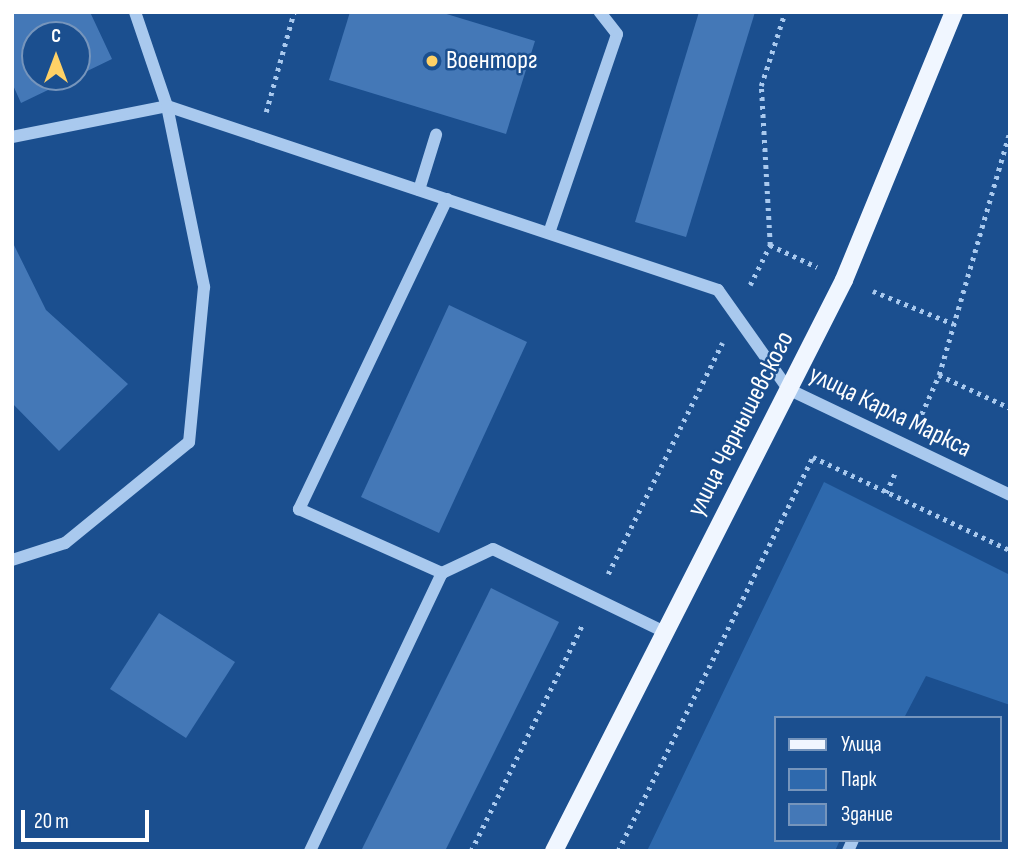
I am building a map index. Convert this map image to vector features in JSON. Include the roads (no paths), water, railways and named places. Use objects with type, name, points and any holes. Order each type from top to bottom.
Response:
[{"type":"main road","name":"улица Чернышевского","points":[[554,851],[844,280],[954,12]]},
{"type":"street","points":[[12,560],[65,543],[189,442],[204,287],[167,106],[135,12]]},
{"type":"street","points":[[549,233],[617,34],[600,12]]},
{"type":"street","points":[[12,137],[167,106],[718,290],[788,389]]},
{"type":"street","points":[[419,190],[436,135]]},
{"type":"street","points":[[442,573],[299,509],[447,199]]},
{"type":"street","name":"улица Карла Маркса","points":[[788,389],[1010,495]]},
{"type":"street","points":[[310,851],[442,573],[493,549],[665,632]]},
{"type":"place","name":"Военторг","points":[[432,61]]}]
